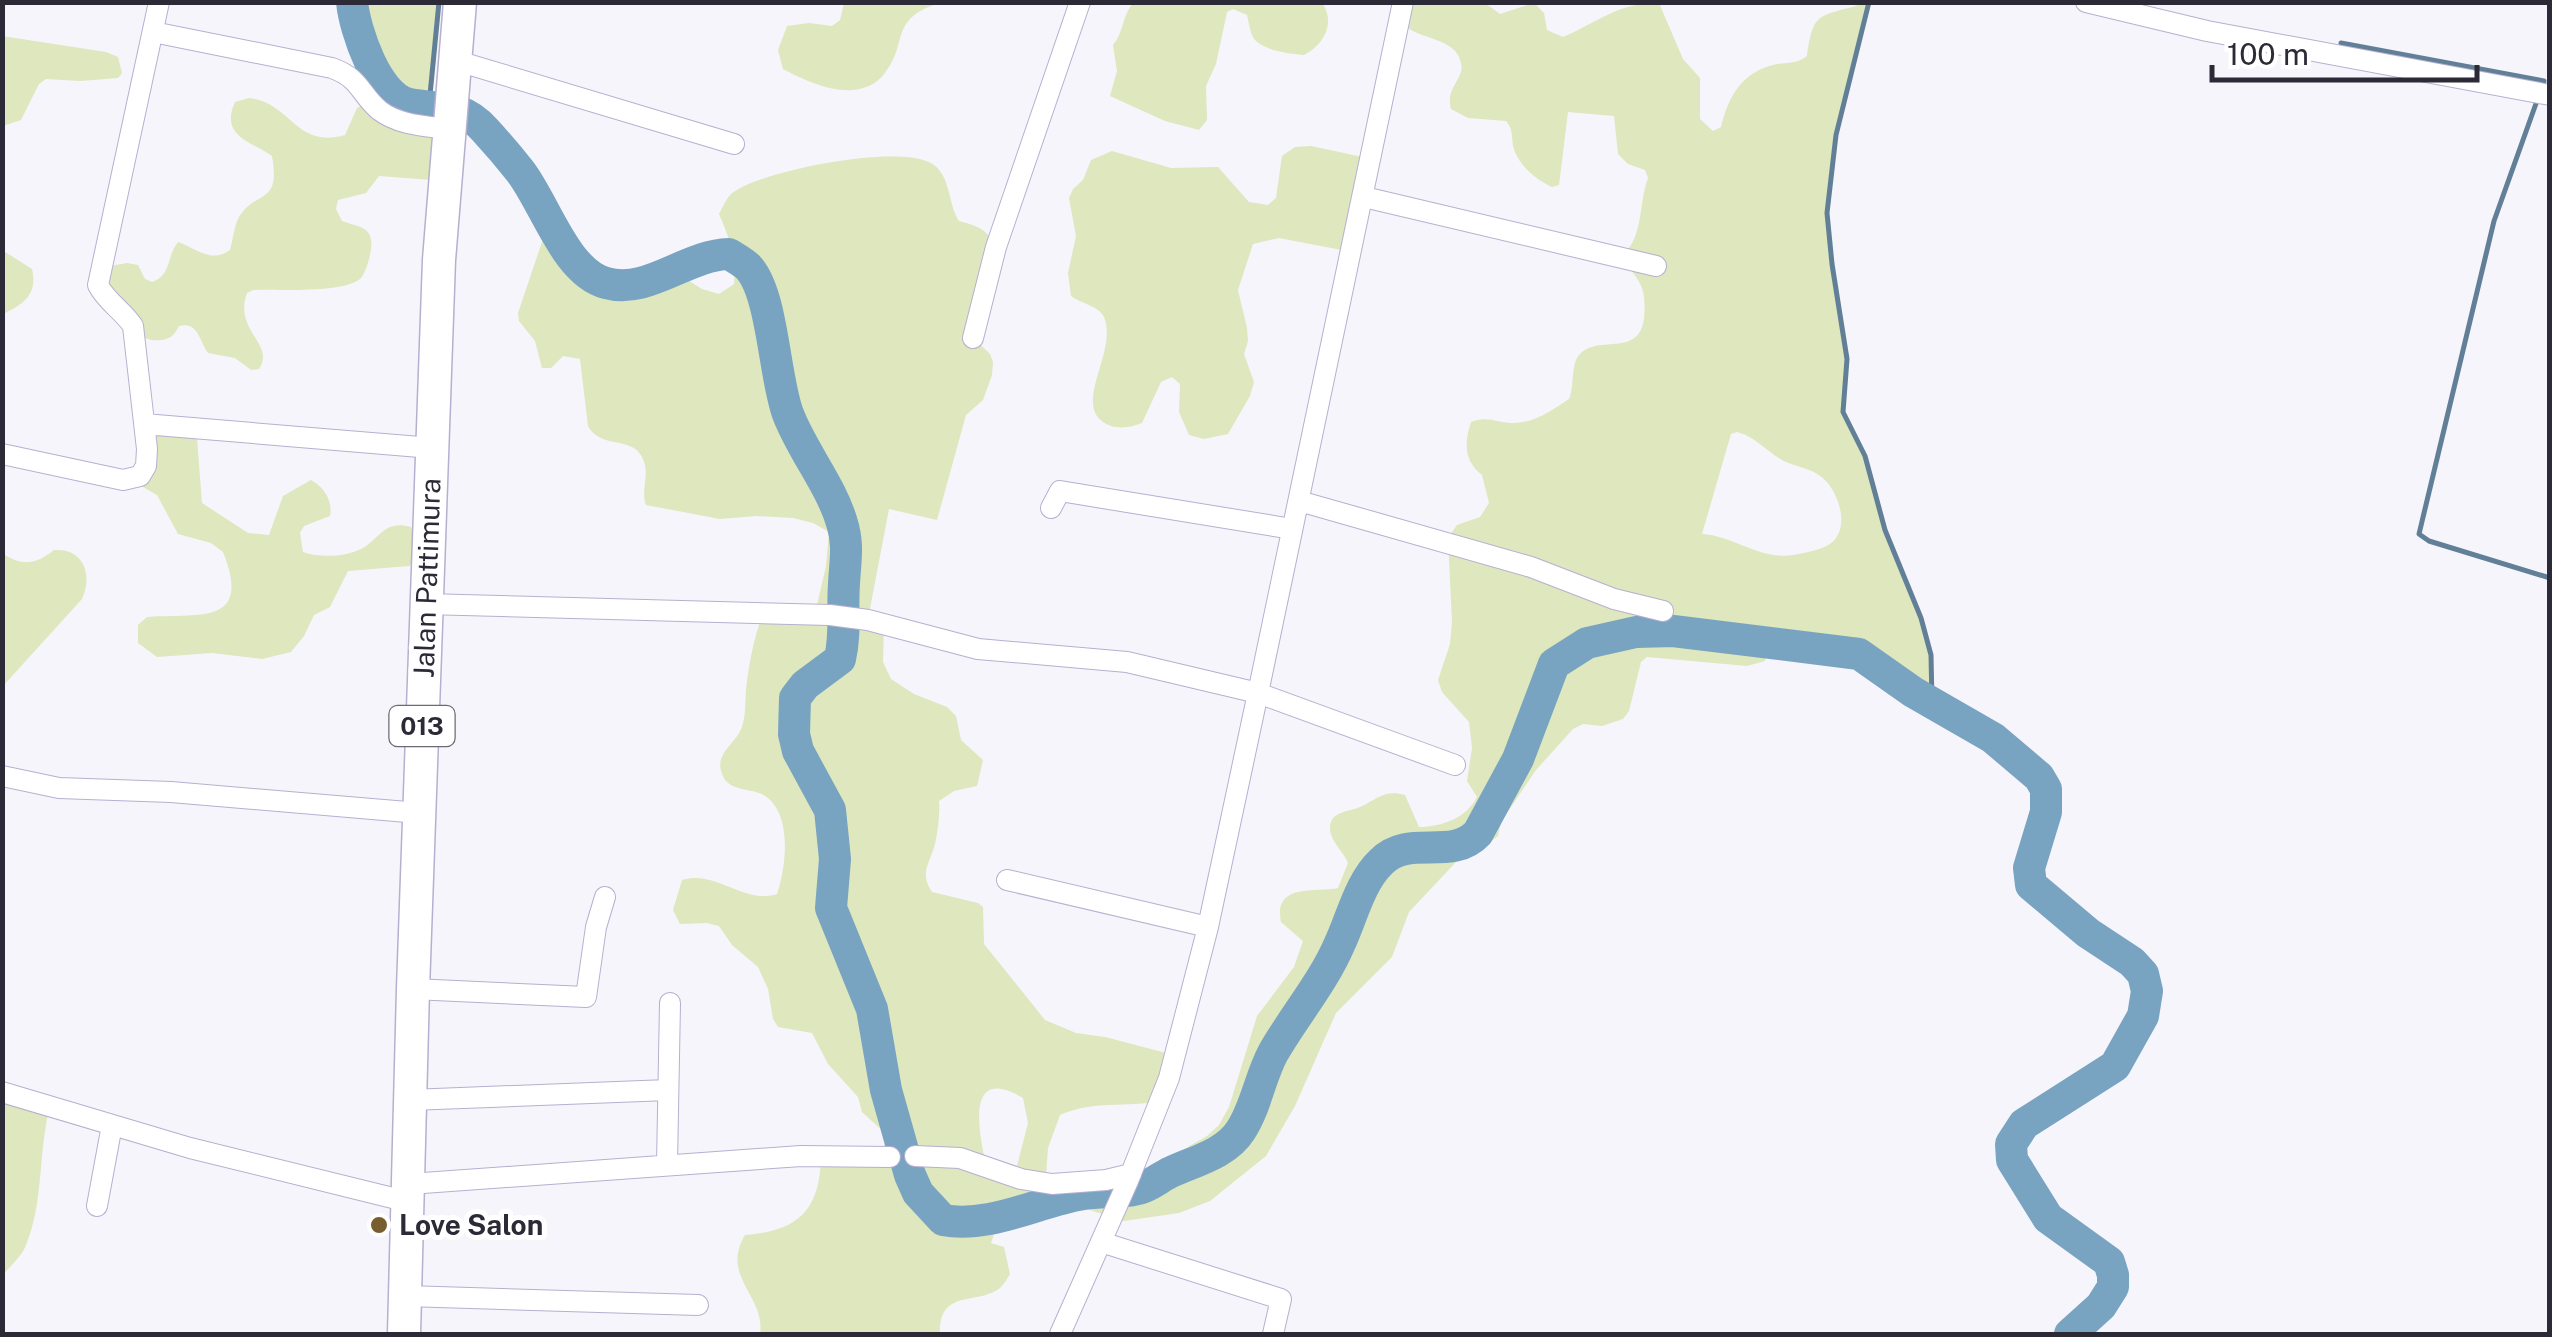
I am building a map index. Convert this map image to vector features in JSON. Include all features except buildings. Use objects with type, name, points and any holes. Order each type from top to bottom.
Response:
[{"type":"main road","name":"Jalan Pattimura","points":[[404,1334],[432,448],[460,2]]},
{"type":"street","points":[[2,454],[124,480],[140,476],[146,466],[133,326],[102,294],[98,284],[160,2]]},
{"type":"street","points":[[973,338],[996,248],[1080,2]]},
{"type":"street","points":[[1060,1334],[1170,1078],[1208,927],[1404,2]]},
{"type":"street","points":[[2086,2],[2207,31],[2550,95]]},
{"type":"street","points":[[153,32],[332,68],[358,81],[376,108],[393,119],[451,100],[734,144]]},
{"type":"street","points":[[1364,198],[1656,266]]},
{"type":"street","points":[[144,424],[432,448]]},
{"type":"street","points":[[1051,508],[1060,490],[1292,530]]},
{"type":"street","points":[[1298,501],[1531,568],[1614,599],[1663,611]]},
{"type":"street","points":[[426,604],[830,615],[868,620],[978,649],[1126,662],[1258,693],[1455,765]]},
{"type":"street","points":[[2,776],[59,788],[170,792],[420,813]]},
{"type":"street","points":[[1007,880],[1208,927]]},
{"type":"street","points":[[412,989],[586,997],[596,926],[605,897]]},
{"type":"street","points":[[667,1165],[670,1002]]},
{"type":"street","points":[[410,1100],[668,1090]]},
{"type":"street","points":[[2,1092],[190,1148],[409,1193],[667,1165],[801,1156],[890,1157]]},
{"type":"street","points":[[97,1206],[112,1124]]},
{"type":"street","points":[[915,1156],[960,1158],[1021,1179],[1052,1184],[1130,1178]]},
{"type":"street","points":[[1101,1242],[1282,1299],[1273,1334]]},
{"type":"street","points":[[406,1296],[698,1305]]},
{"type":"green space","points":[[844,2],[939,3],[906,24],[892,62],[875,83],[849,90],[835,89],[783,69],[778,50],[787,26],[832,26],[840,20]]},
{"type":"green space","points":[[352,3],[439,3],[429,105],[401,100],[380,81],[361,41]]},
{"type":"green space","points":[[1133,3],[1322,3],[1328,18],[1326,32],[1304,55],[1265,47],[1252,35],[1247,15],[1233,9],[1227,12],[1216,64],[1206,86],[1207,120],[1199,130],[1165,121],[1110,96],[1117,71],[1113,45]]},
{"type":"green space","points":[[1403,3],[1485,3],[1500,14],[1534,3],[1544,13],[1547,30],[1563,37],[1619,10],[1659,3],[1683,59],[1700,78],[1700,119],[1713,131],[1721,127],[1731,98],[1742,82],[1769,66],[1807,56],[1814,25],[1824,16],[1869,3],[1836,135],[1827,213],[1847,359],[1843,412],[1865,456],[1885,530],[1921,618],[1931,655],[1932,703],[1859,654],[1770,643],[1765,661],[1747,666],[1647,657],[1641,662],[1629,711],[1623,719],[1573,729],[1536,770],[1501,822],[1498,836],[1472,856],[1457,861],[1409,912],[1392,957],[1336,1013],[1295,1106],[1266,1156],[1210,1201],[1179,1213],[1124,1221],[1080,1207],[1046,1208],[1031,1213],[1026,1222],[1008,1231],[996,1228],[991,1243],[1004,1247],[1010,1274],[1000,1288],[952,1304],[941,1320],[940,1334],[760,1334],[757,1308],[738,1263],[745,1235],[780,1229],[803,1214],[816,1191],[821,1156],[881,1157],[887,1135],[862,1112],[858,1097],[828,1064],[812,1033],[778,1027],[758,967],[732,945],[719,926],[680,924],[673,910],[682,880],[694,878],[753,895],[777,894],[785,844],[781,818],[768,798],[725,780],[721,760],[742,727],[750,660],[763,614],[815,614],[829,532],[793,518],[720,519],[646,505],[642,457],[631,447],[600,438],[588,426],[580,359],[563,356],[551,368],[542,368],[535,341],[519,321],[518,313],[543,239],[557,233],[581,267],[604,283],[633,283],[672,270],[702,289],[719,294],[734,284],[731,248],[719,214],[731,194],[801,168],[895,156],[918,159],[940,170],[959,221],[981,229],[993,241],[996,247],[973,338],[990,354],[992,375],[983,400],[966,415],[937,520],[889,509],[868,619],[884,624],[883,662],[891,679],[914,694],[947,707],[956,716],[961,740],[983,760],[977,786],[954,791],[939,801],[936,839],[926,873],[932,892],[983,907],[984,944],[1045,1020],[1076,1033],[1166,1053],[1160,1101],[1085,1107],[1060,1115],[1048,1148],[1046,1176],[1020,1173],[1017,1166],[1028,1123],[1023,1098],[1004,1090],[991,1090],[983,1096],[979,1122],[986,1166],[1021,1179],[1131,1174],[1165,1160],[1219,1125],[1229,1107],[1257,1016],[1294,967],[1303,941],[1281,922],[1280,909],[1290,895],[1338,888],[1348,863],[1331,833],[1333,818],[1392,793],[1405,795],[1419,827],[1444,823],[1473,804],[1477,797],[1467,781],[1472,748],[1469,722],[1442,692],[1438,680],[1450,644],[1452,622],[1448,538],[1457,525],[1480,517],[1489,503],[1482,475],[1467,451],[1471,422],[1522,422],[1550,411],[1569,399],[1580,354],[1588,348],[1634,338],[1644,319],[1642,288],[1624,253],[1638,229],[1648,178],[1645,170],[1628,164],[1618,154],[1614,116],[1568,112],[1559,185],[1552,187],[1522,163],[1506,121],[1468,118],[1451,109],[1451,95],[1461,69],[1458,55],[1445,44],[1404,25]],"holes":[[[1731,434],[1744,434],[1784,461],[1826,481],[1841,513],[1840,530],[1830,544],[1780,556],[1702,534]]]},
{"type":"green space","points":[[2,36],[106,52],[118,57],[122,73],[118,78],[80,81],[46,79],[39,84],[21,120],[3,126]]},
{"type":"green space","points":[[249,98],[275,108],[315,136],[345,135],[362,105],[448,129],[445,181],[379,176],[366,193],[338,200],[336,209],[342,221],[364,229],[370,236],[370,256],[361,278],[326,289],[247,293],[245,317],[263,360],[259,369],[251,370],[235,358],[208,353],[190,326],[179,326],[172,336],[161,340],[139,334],[122,315],[99,268],[138,265],[145,279],[152,282],[163,275],[178,242],[210,255],[230,250],[239,217],[273,183],[272,156],[240,137],[231,123],[235,102]]},
{"type":"green space","points":[[1311,146],[1372,159],[1352,252],[1279,238],[1253,244],[1238,290],[1247,328],[1244,354],[1254,382],[1228,434],[1204,439],[1189,435],[1179,412],[1180,384],[1172,377],[1161,382],[1142,423],[1119,427],[1099,418],[1093,407],[1093,394],[1107,331],[1098,310],[1071,296],[1068,273],[1076,236],[1069,198],[1083,180],[1091,160],[1112,151],[1171,168],[1218,167],[1249,202],[1268,205],[1276,198],[1282,156],[1295,147]]},
{"type":"green space","points":[[2,250],[32,269],[33,278],[28,297],[3,314]]},
{"type":"green space","points":[[144,424],[197,438],[202,503],[248,533],[269,535],[283,496],[311,480],[326,495],[330,516],[304,526],[300,533],[303,552],[324,556],[347,554],[361,549],[388,528],[402,525],[411,527],[416,538],[415,561],[409,566],[348,571],[330,607],[314,615],[291,652],[262,659],[212,653],[157,657],[138,643],[138,625],[147,617],[215,611],[226,604],[231,593],[223,552],[211,543],[178,534],[157,495],[143,487]]},
{"type":"green space","points":[[54,550],[73,553],[83,565],[86,581],[82,599],[3,686],[3,554],[29,562]]},
{"type":"green space","points":[[3,1092],[50,1106],[32,1229],[22,1253],[3,1275]]},
{"type":"waterway","points":[[352,2],[363,45],[387,89],[409,104],[458,111],[476,121],[520,171],[567,251],[592,276],[606,283],[637,284],[713,256],[729,254],[748,267],[756,279],[768,315],[788,414],[831,495],[845,539],[840,659],[805,685],[795,698],[794,734],[798,751],[830,810],[835,859],[831,908],[872,1009],[886,1090],[910,1175],[918,1193],[943,1220],[979,1221],[1067,1197],[1137,1189],[1227,1145],[1246,1121],[1273,1053],[1325,972],[1374,870],[1404,849],[1455,846],[1478,833],[1518,759],[1554,664],[1587,643],[1636,632],[1673,631],[1859,654],[1913,692],[1993,738],[2039,777],[2046,789],[2046,812],[2029,868],[2031,885],[2088,933],[2132,962],[2143,974],[2147,991],[2143,1016],[2115,1066],[2024,1124],[2011,1144],[2012,1160],[2048,1218],[2109,1262],[2113,1287],[2101,1306],[2070,1334]]},
{"type":"waterway","points":[[429,105],[439,2]]},
{"type":"waterway","points":[[1869,2],[1836,135],[1827,213],[1847,359],[1843,412],[1865,456],[1885,530],[1921,618],[1931,655],[1932,703]]},
{"type":"waterway","points":[[2341,43],[2544,81],[2542,88]]},
{"type":"waterway","points":[[2538,98],[2494,221],[2419,534],[2429,541],[2550,578]]},
{"type":"place","name":"Love Salon","points":[[379,1225]]}]
